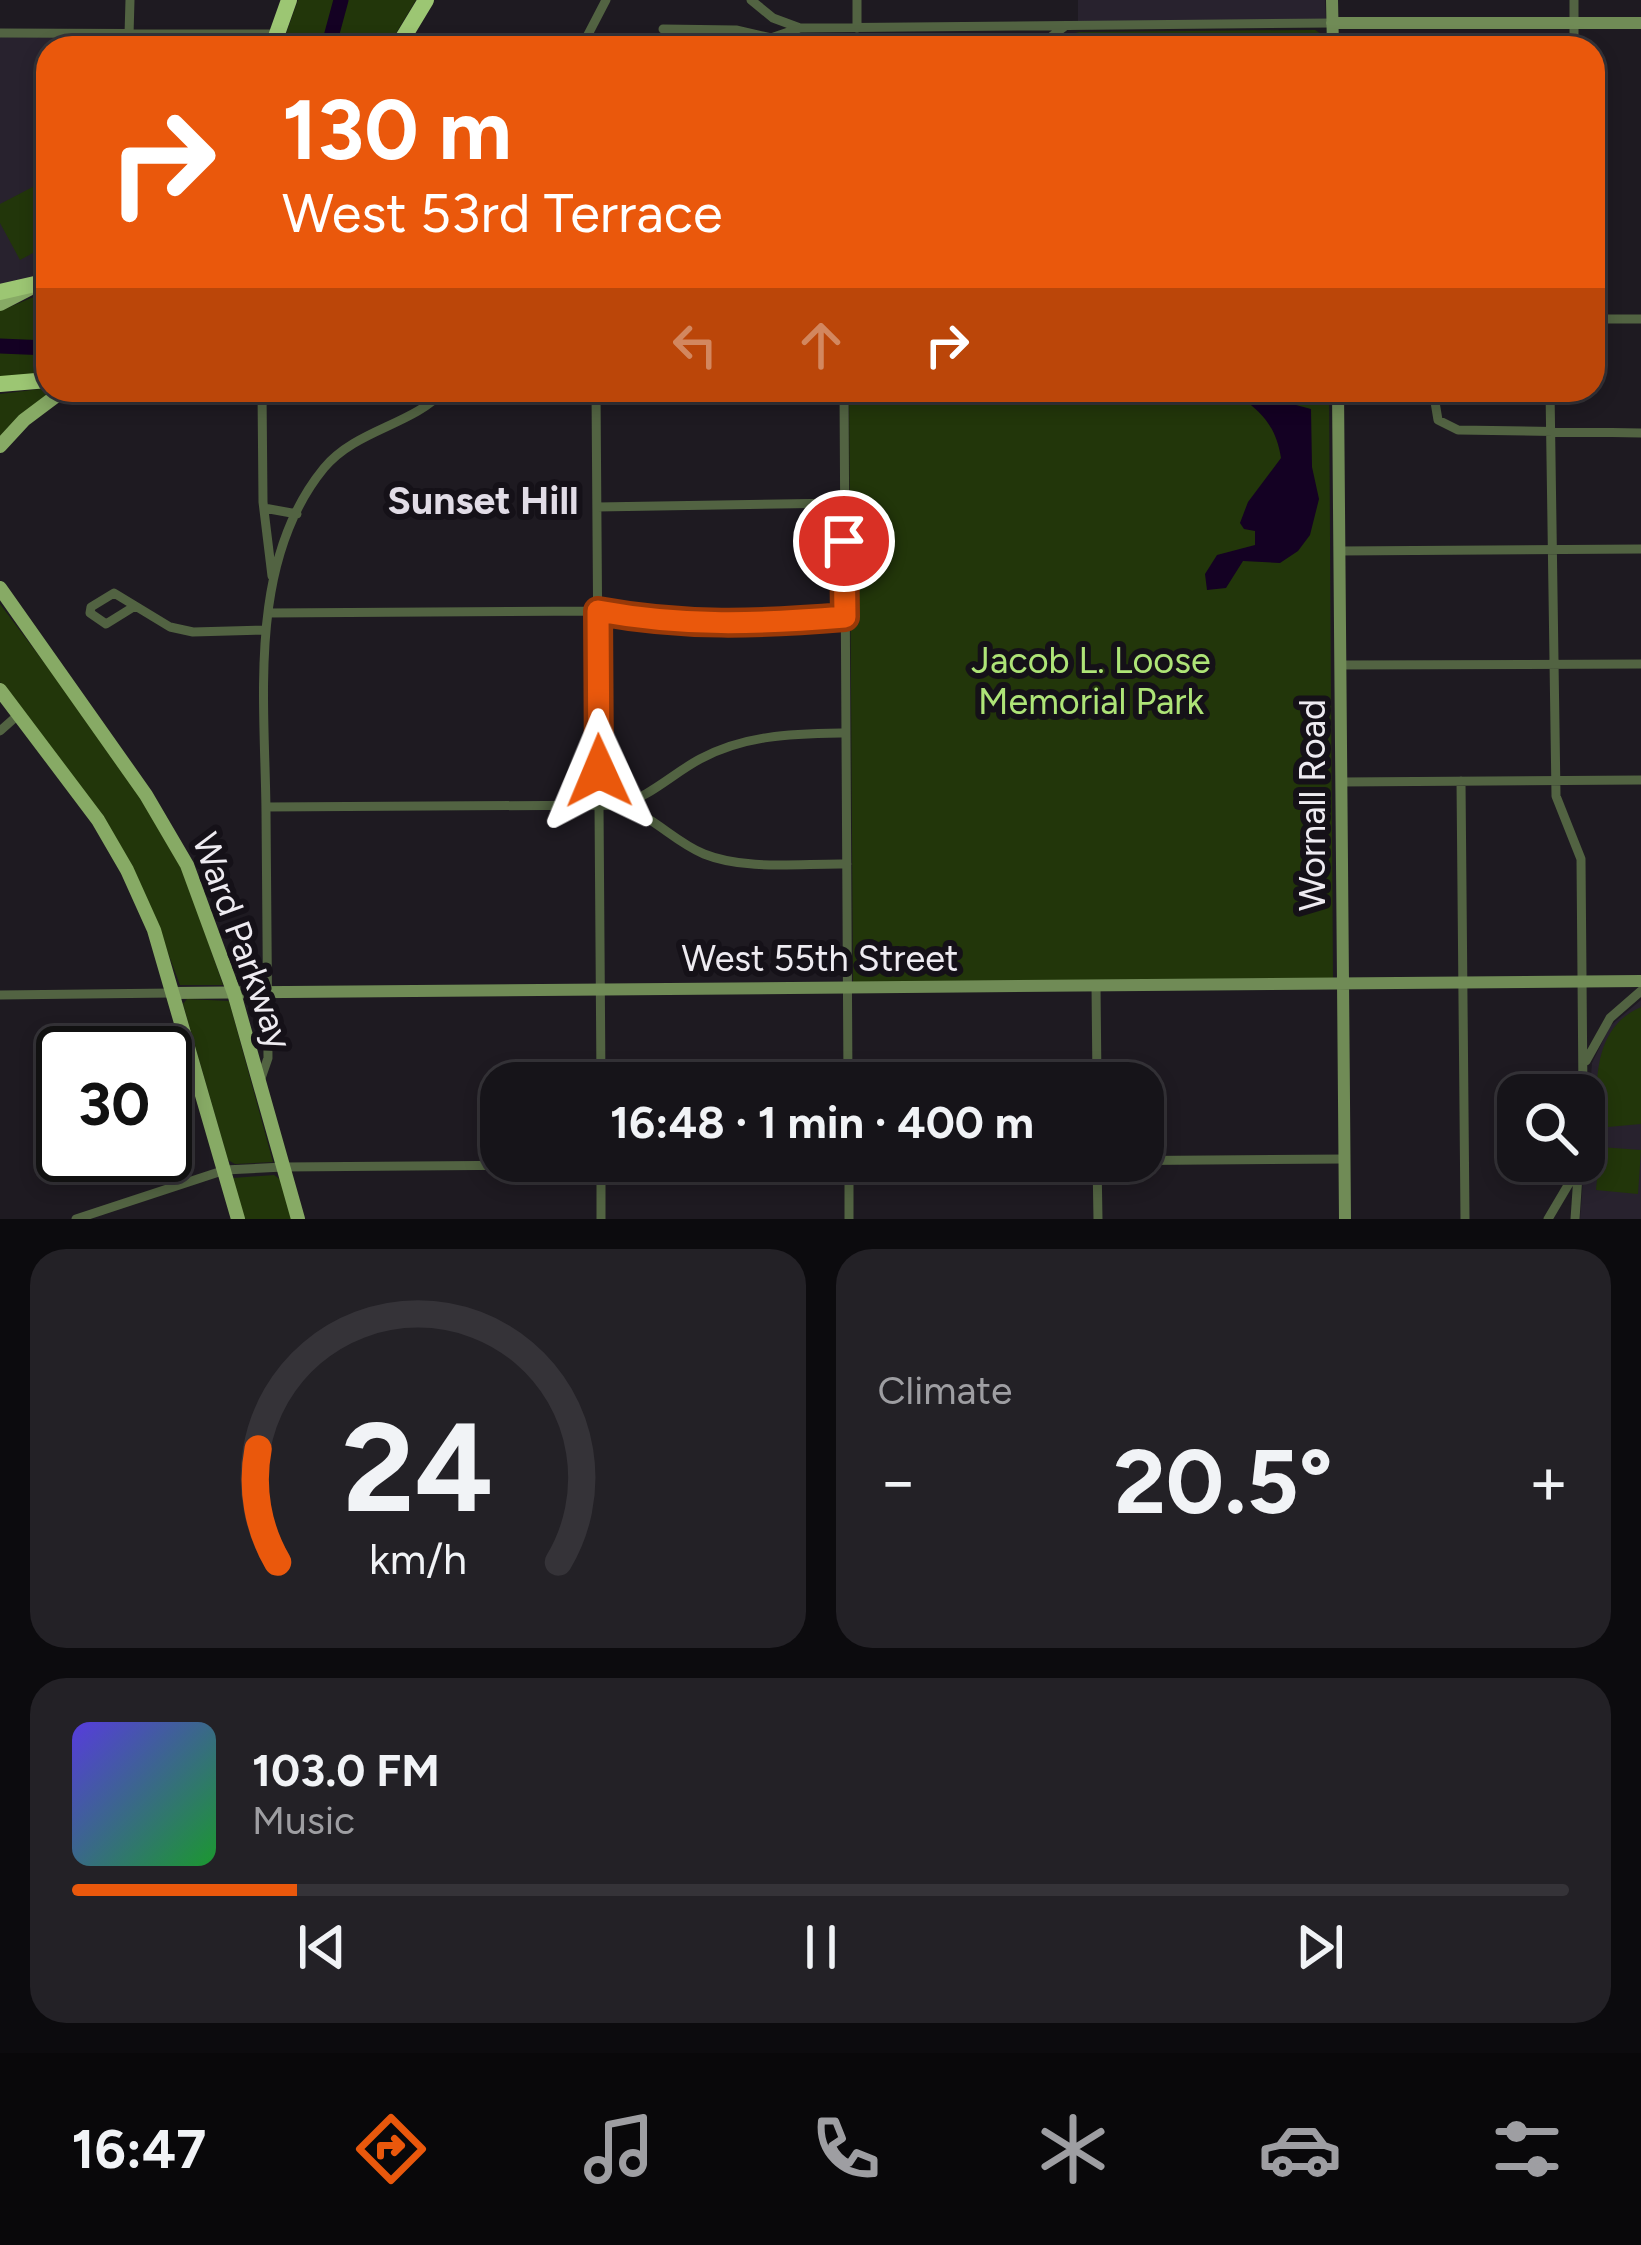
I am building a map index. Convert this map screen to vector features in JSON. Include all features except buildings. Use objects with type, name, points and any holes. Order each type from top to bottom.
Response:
[{"type":"highway","points":[[277,36],[289,0]]},
{"type":"highway","points":[[404,36],[426,0]]},
{"type":"highway","points":[[0,292],[36,285]]},
{"type":"highway","points":[[0,388],[36,382]]},
{"type":"main road","points":[[1332,0],[1333,36]]},
{"type":"main road","points":[[1332,23],[1641,23]]},
{"type":"main road","points":[[0,304],[36,286]]},
{"type":"main road","points":[[0,446],[48,402]]},
{"type":"main road","name":"Wornall Road","points":[[1338,402],[1345,1219]]},
{"type":"main road","name":"Ward Parkway","points":[[0,588],[124,762],[177,847],[234,993],[298,1219]]},
{"type":"main road","points":[[0,690],[98,820],[154,930],[238,1219]]},
{"type":"main road","name":"West 55th Street","points":[[172,993],[1641,981]]},
{"type":"street","points":[[129,35],[130,0]]},
{"type":"street","points":[[587,36],[606,0]]},
{"type":"street","points":[[751,0],[773,18],[800,28]]},
{"type":"street","points":[[857,0],[857,28]]},
{"type":"street","points":[[1574,0],[1574,36]]},
{"type":"street","points":[[777,36],[800,28],[1332,23]]},
{"type":"street","points":[[1025,27],[1029,36]]},
{"type":"street","points":[[1051,36],[1064,27]]},
{"type":"street","points":[[663,29],[736,30],[762,36]]},
{"type":"street","points":[[0,33],[153,36]]},
{"type":"street","points":[[1605,319],[1641,319]]},
{"type":"street","points":[[262,402],[264,508],[274,583]]},
{"type":"street","points":[[260,1084],[268,1058],[266,630],[274,583],[309,490],[339,454],[359,438],[434,402]]},
{"type":"street","points":[[596,402],[601,1062]]},
{"type":"street","points":[[844,402],[848,1062]]},
{"type":"street","points":[[1435,402],[1438,420],[1450,428],[1641,433]]},
{"type":"street","points":[[1551,402],[1556,781],[1558,808],[1581,860],[1583,1074]]},
{"type":"street","points":[[597,507],[844,503]]},
{"type":"street","points":[[264,508],[297,514]]},
{"type":"street","points":[[1340,550],[1641,549]]},
{"type":"street","points":[[135,606],[103,625],[90,613],[114,592],[170,627],[193,632],[266,630]]},
{"type":"street","points":[[268,613],[598,611],[709,626],[845,617]]},
{"type":"street","points":[[1341,665],[1641,664]]},
{"type":"street","points":[[0,730],[18,715]]},
{"type":"street","points":[[266,807],[619,805],[738,743],[782,734],[846,733]]},
{"type":"street","points":[[1342,782],[1641,780]]},
{"type":"street","points":[[1461,781],[1465,1219]]},
{"type":"street","points":[[619,805],[639,811],[686,845],[715,858],[847,864]]},
{"type":"street","points":[[1096,985],[1097,1062]]},
{"type":"street","points":[[1583,1069],[1610,1018],[1641,991]]},
{"type":"street","name":"West 55th Street","points":[[0,995],[172,993]]},
{"type":"street","points":[[1164,1161],[1344,1160]]},
{"type":"street","points":[[76,1219],[225,1170],[480,1165]]},
{"type":"street","points":[[601,1182],[601,1219]]},
{"type":"street","points":[[849,1182],[849,1219]]},
{"type":"street","points":[[1097,1182],[1098,1219]]},
{"type":"street","points":[[1547,1219],[1569,1182]]},
{"type":"street","points":[[1575,1219],[1578,1182]]},
{"type":"shaded area","points":[[1078,0],[1325,0],[1326,20],[1078,23]]},
{"type":"shaded area","points":[[0,32],[216,36],[36,36],[36,284],[0,292]]},
{"type":"shaded area","points":[[1246,402],[1285,402],[1311,409],[1312,467],[1319,499],[1310,535],[1280,563],[1243,561],[1226,588],[1207,590],[1205,574],[1217,555],[1255,545],[1255,531],[1240,523],[1248,502],[1281,458],[1272,429]]},
{"type":"shaded area","points":[[1641,1000],[1641,1219],[1580,1219],[1583,1182],[1605,1182],[1605,1074],[1591,1074],[1610,1026]]},
{"type":"green space","points":[[298,0],[416,0],[394,36],[285,36]]},
{"type":"green space","points":[[1315,30],[1323,36],[1062,36],[1079,32]]},
{"type":"green space","points":[[36,185],[36,251],[20,260],[0,223],[0,204]]},
{"type":"green space","points":[[36,296],[36,377],[0,380],[0,311]]},
{"type":"green space","points":[[36,390],[36,402],[43,402],[0,438],[0,394]]},
{"type":"green space","name":"Jacob L. Loose Memorial Park","points":[[849,402],[1329,402],[1333,978],[853,982]]},
{"type":"green space","points":[[0,604],[122,766],[182,867],[223,985],[180,985],[164,942],[102,818],[0,682]]},
{"type":"green space","points":[[187,999],[229,1001],[273,1162],[235,1164],[228,1160],[183,1004]]},
{"type":"green space","points":[[1641,1007],[1641,1124],[1605,1127],[1605,1074],[1598,1074],[1600,1058],[1613,1028]]},
{"type":"green space","points":[[1605,1147],[1641,1150],[1638,1194],[1596,1190],[1597,1182],[1605,1182]]},
{"type":"green space","points":[[274,1175],[281,1180],[292,1219],[244,1219],[233,1178]]},
{"type":"waterway","points":[[331,36],[341,0]]},
{"type":"waterway","points":[[0,346],[36,348]]},
{"type":"district","name":"Sunset Hill","points":[[483,500]]},
{"type":"route","points":[[599,771],[598,611],[709,626],[845,617],[844,541]]}]
